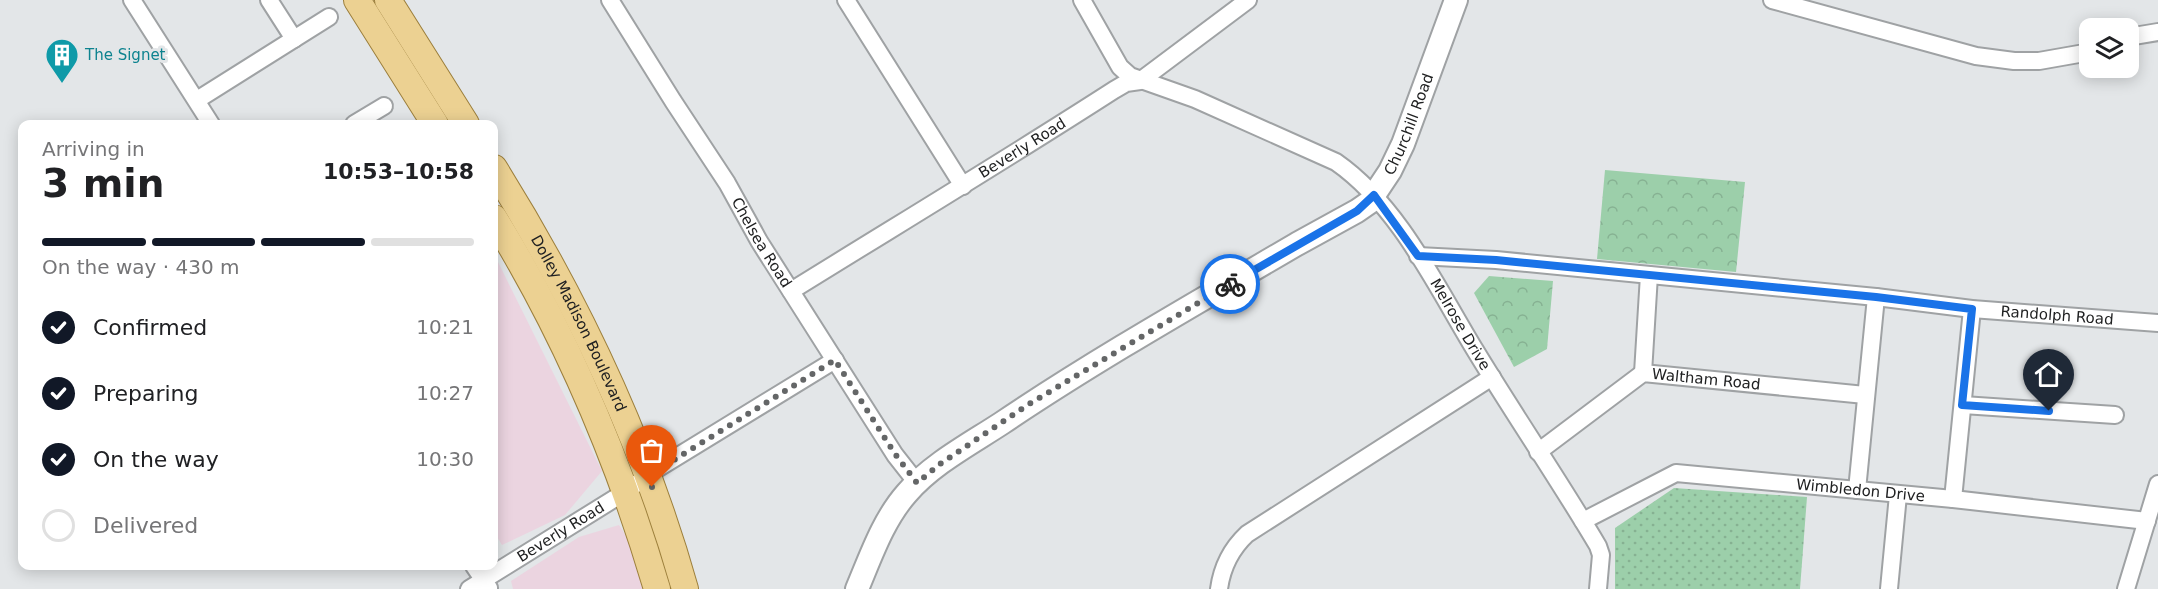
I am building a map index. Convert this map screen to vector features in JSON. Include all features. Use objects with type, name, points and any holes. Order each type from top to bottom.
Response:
[{"type":"main road","points":[[357,0],[432,120]]},
{"type":"main road","points":[[388,0],[463,120]]},
{"type":"main road","name":"Dolley Madison Boulevard","points":[[498,175],[567,294],[604,369],[648,476],[685,589]]},
{"type":"main road","name":"Dolley Madison Boulevard","points":[[498,225],[539,298],[576,372],[625,492],[657,589]]},
{"type":"street","points":[[132,0],[208,120]]},
{"type":"street","points":[[269,0],[294,39]]},
{"type":"street","name":"Chelsea Road","points":[[610,0],[726,183],[759,241],[895,454],[917,483]]},
{"type":"street","points":[[846,0],[963,186]]},
{"type":"street","name":"Melrose Drive","points":[[1082,0],[1120,68],[1130,76],[1195,99],[1336,162],[1353,174],[1374,195],[1418,256],[1583,521],[1601,555],[1598,589]]},
{"type":"street","name":"Beverly Road","points":[[791,291],[1114,90],[1126,83],[1140,81],[1248,0]]},
{"type":"street","name":"Churchill Road","points":[[857,589],[886,523],[917,483],[940,464],[1029,404],[1123,346],[1357,211],[1374,195],[1390,171],[1403,144],[1456,0]]},
{"type":"street","points":[[1772,0],[1976,56],[2014,61],[2039,61],[2079,53]]},
{"type":"street","points":[[196,100],[329,17]]},
{"type":"street","points":[[2139,36],[2158,33]]},
{"type":"street","points":[[361,120],[384,106]]},
{"type":"street","name":"Randolph Road","points":[[1418,256],[1496,260],[1876,297],[1972,309],[2158,323]]},
{"type":"street","points":[[1642,373],[1649,276]]},
{"type":"street","points":[[1857,490],[1876,297]]},
{"type":"street","points":[[1953,499],[1972,309]]},
{"type":"street","name":"Beverly Road","points":[[469,589],[486,585],[648,476],[835,360]]},
{"type":"street","name":"Waltham Road","points":[[1538,452],[1642,373],[1865,395]]},
{"type":"street","points":[[1219,589],[1227,560],[1247,534],[1492,377]]},
{"type":"street","points":[[1962,405],[2115,416]]},
{"type":"street","name":"Wimbledon Drive","points":[[1583,521],[1676,473],[1953,499],[2147,521]]},
{"type":"street","points":[[2126,589],[2158,484]]},
{"type":"street","points":[[1889,589],[1898,495]]},
{"type":"street","points":[[477,570],[486,585]]},
{"type":"shaded area","points":[[498,262],[602,471],[565,515],[502,545],[498,538]]},
{"type":"shaded area","points":[[619,525],[633,547],[643,589],[513,589],[511,581],[579,537]]},
{"type":"green space","points":[[1605,170],[1745,182],[1736,272],[1597,259]]},
{"type":"green space","points":[[1489,276],[1553,281],[1547,349],[1514,367],[1474,293]]},
{"type":"green space","points":[[1674,488],[1807,497],[1800,589],[1615,589],[1615,528]]},
{"type":"way so far","points":[[652,487],[648,476],[657,469],[835,360],[895,454],[917,483],[940,464],[1029,404],[1230,284]]},
{"type":"place","name":"The Signet","points":[[62,84]]},
{"type":"route","points":[[1230,284],[1357,211],[1370,202],[1374,195],[1418,256],[1496,260],[1876,297],[1972,309],[1962,405],[2049,411]]}]
